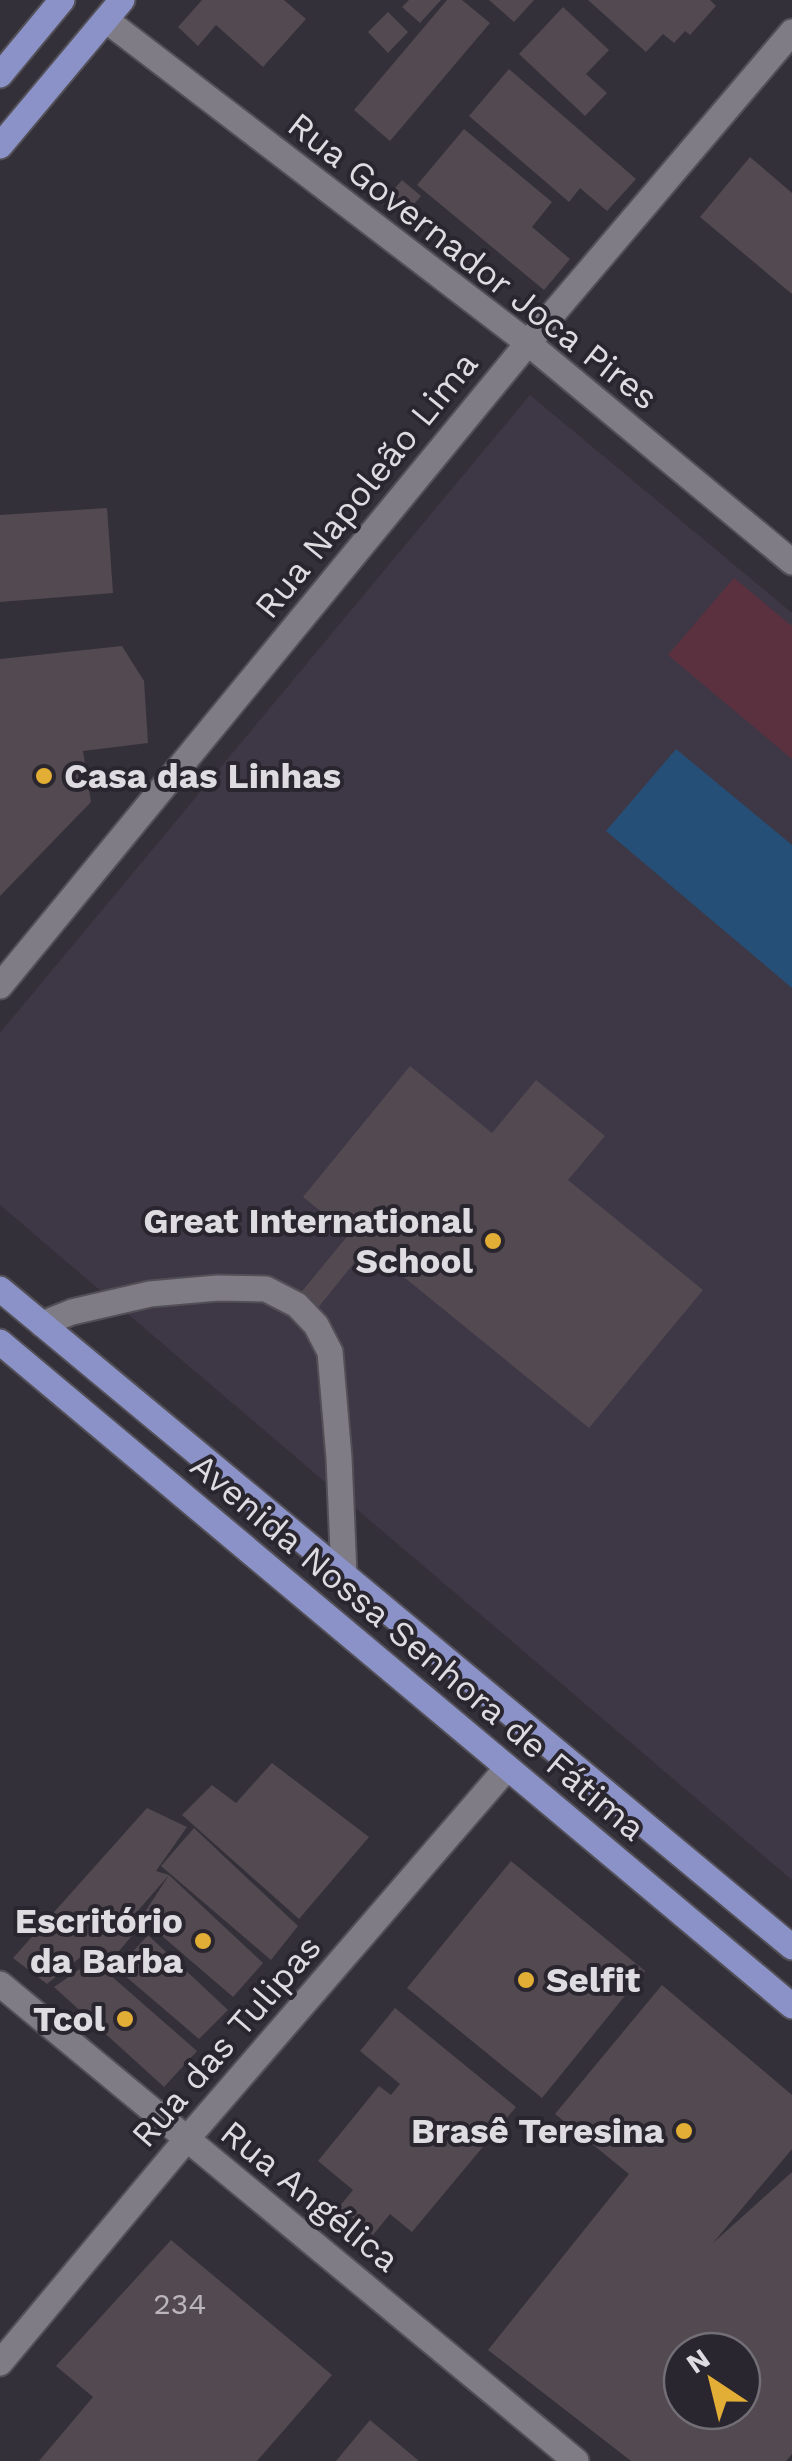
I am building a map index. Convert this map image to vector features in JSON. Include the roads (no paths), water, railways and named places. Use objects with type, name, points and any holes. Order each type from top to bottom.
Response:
[{"type":"main road","points":[[0,75],[62,0]]},
{"type":"main road","points":[[0,146],[114,10]]},
{"type":"main road","name":"Avenida Nossa Senhora de Fátima","points":[[0,1289],[792,1947]]},
{"type":"main road","name":"Avenida Nossa Senhora de Fátima","points":[[0,1342],[792,2006]]},
{"type":"street","name":"Rua Governador Joca Pires","points":[[114,10],[792,562]]},
{"type":"street","name":"Rua Napoleão Lima","points":[[0,986],[528,344],[792,32]]},
{"type":"street","points":[[42,1324],[72,1312],[150,1294],[218,1288],[266,1289],[296,1304],[316,1325],[330,1352],[340,1458],[344,1574]]},
{"type":"street","name":"Rua das Tulipas","points":[[0,2362],[508,1768]]},
{"type":"street","name":"Rua Angélica","points":[[0,1984],[576,2461]]},
{"type":"water","points":[[676,749],[792,845],[792,988],[606,831]]},
{"type":"place","name":"Casa das Linhas","points":[[44,776]]},
{"type":"place","name":"Great International School","points":[[493,1241]]},
{"type":"place","name":"Escritório da Barba","points":[[203,1941]]},
{"type":"place","name":"Selfit","points":[[526,1980]]},
{"type":"place","name":"Tcol","points":[[125,2019]]},
{"type":"place","name":"Brasê Teresina","points":[[684,2131]]}]
